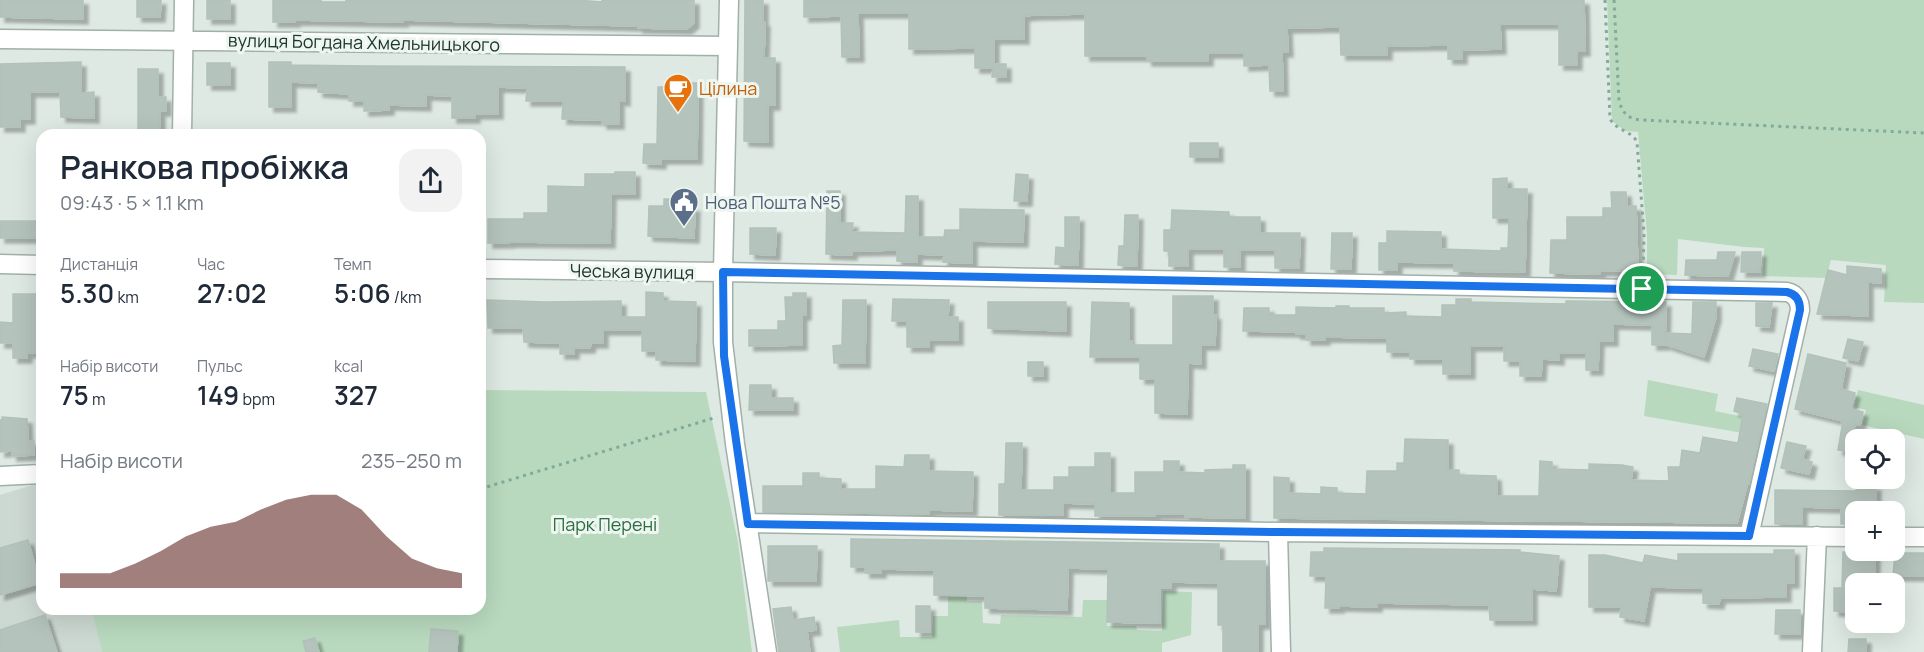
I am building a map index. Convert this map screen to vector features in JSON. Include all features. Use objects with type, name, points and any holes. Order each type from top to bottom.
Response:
[{"type":"street","points":[[182,129],[184,0]]},
{"type":"street","points":[[729,0],[723,342],[731,413],[767,652]]},
{"type":"street","name":"вулиця Богдана Хмельницького","points":[[0,39],[728,46]]},
{"type":"street","points":[[0,264],[36,265]]},
{"type":"street","name":"Чеська вулиця","points":[[486,269],[1787,292],[1799,300],[1799,316],[1749,536]]},
{"type":"street","points":[[0,476],[36,474]]},
{"type":"street","points":[[748,524],[1278,532],[1845,537]]},
{"type":"street","points":[[1278,532],[1281,652]]},
{"type":"street","points":[[1812,652],[1817,536]]},
{"type":"street","points":[[1905,537],[1924,537]]},
{"type":"path","points":[[1605,0],[1610,119],[1615,127],[1634,136],[1637,142],[1644,234],[1642,289]]},
{"type":"path","points":[[1614,0],[1619,101],[1627,117],[1642,120],[1924,133]]},
{"type":"path","points":[[486,487],[731,413]]},
{"type":"shaded area","points":[[36,484],[36,615],[93,615],[102,652],[0,652],[0,495]]},
{"type":"green space","points":[[1607,0],[1924,0],[1924,303],[1884,302],[1886,265],[1831,260],[1826,278],[1763,276],[1764,248],[1678,239],[1677,275],[1647,274],[1647,235],[1638,132],[1625,131],[1612,121]]},
{"type":"green space","points":[[1648,380],[1718,394],[1715,411],[1763,421],[1760,436],[1644,416]]},
{"type":"green space","name":"Парк Перені","points":[[486,390],[706,392],[738,542],[752,652],[102,652],[93,615],[486,615]]},
{"type":"green space","points":[[1858,390],[1924,405],[1924,439],[1905,435],[1905,429],[1880,429],[1862,425],[1866,410],[1854,407]]},
{"type":"green space","points":[[1163,591],[1192,592],[1191,635],[1162,643],[1162,652],[840,652],[837,627],[899,620],[900,637],[932,637],[933,616],[948,616],[948,595],[967,595],[967,601],[982,601],[983,623],[1000,624],[1001,615],[1082,617],[1083,600],[1108,600],[1107,626],[1136,626],[1137,630],[1162,631]]},
{"type":"building","points":[[0,0],[83,0],[83,19],[0,17]]},
{"type":"building","points":[[137,0],[161,0],[160,17],[137,17]]},
{"type":"building","points":[[207,0],[230,0],[230,19],[207,19]]},
{"type":"building","points":[[273,0],[346,2],[346,0],[577,0],[602,2],[602,0],[694,0],[694,23],[687,29],[403,20],[403,22],[295,20],[295,22],[273,22]]},
{"type":"building","points":[[745,0],[763,0],[764,58],[775,58],[775,105],[768,105],[768,142],[744,141]]},
{"type":"building","points":[[804,0],[1584,0],[1585,51],[1577,51],[1577,65],[1559,65],[1559,24],[1500,24],[1501,49],[1462,50],[1462,59],[1448,59],[1448,45],[1387,46],[1387,55],[1341,55],[1340,27],[1287,28],[1288,52],[1282,52],[1283,91],[1270,91],[1269,65],[1244,66],[1244,53],[1208,53],[1208,61],[1147,61],[1147,56],[1085,56],[1085,14],[1034,15],[1024,16],[1024,39],[994,39],[994,64],[1006,64],[1006,77],[992,77],[993,68],[975,68],[975,48],[909,49],[909,13],[858,13],[859,57],[842,57],[841,16],[804,17]]},
{"type":"building","points":[[81,62],[81,93],[94,92],[94,118],[61,117],[60,92],[30,92],[30,119],[20,119],[20,127],[0,127],[0,64]]},
{"type":"building","points":[[269,62],[291,62],[291,65],[625,67],[625,101],[619,100],[619,124],[602,124],[602,120],[562,119],[563,101],[526,101],[527,88],[498,87],[498,114],[475,114],[475,118],[452,118],[452,96],[426,95],[426,106],[389,105],[389,110],[364,111],[364,101],[349,101],[349,94],[318,92],[318,83],[291,82],[291,107],[269,107]]},
{"type":"building","points":[[207,63],[230,63],[230,85],[207,85]]},
{"type":"building","points":[[138,69],[158,69],[158,97],[166,97],[166,111],[160,111],[160,129],[138,129]]},
{"type":"building","name":"Цілина","points":[[680,83],[698,83],[697,159],[661,159],[661,164],[643,163],[644,144],[657,144],[658,87],[680,87]]},
{"type":"building","points":[[1190,143],[1218,143],[1218,157],[1190,157]]},
{"type":"building","points":[[615,172],[635,172],[635,194],[611,194],[610,243],[488,243],[488,219],[524,219],[524,213],[548,213],[548,186],[585,187],[585,174],[615,174]]},
{"type":"building","points":[[1016,174],[1028,175],[1027,201],[1014,201]]},
{"type":"building","points":[[1507,178],[1507,189],[1527,189],[1525,272],[1454,271],[1454,263],[1397,262],[1397,270],[1379,270],[1379,243],[1387,243],[1387,231],[1441,232],[1441,249],[1501,251],[1501,248],[1508,248],[1509,218],[1493,218],[1493,179]]},
{"type":"building","points":[[827,191],[840,191],[840,223],[853,223],[852,232],[905,233],[906,196],[918,196],[918,237],[944,237],[945,230],[960,230],[960,209],[1024,210],[1023,242],[972,241],[972,263],[943,262],[944,255],[917,254],[917,262],[897,261],[897,250],[852,251],[852,255],[826,254]]},
{"type":"building","points":[[1611,192],[1626,192],[1627,206],[1636,206],[1638,270],[1600,271],[1600,274],[1550,273],[1551,240],[1567,240],[1567,217],[1603,217],[1603,208],[1612,208]]},
{"type":"building","points":[[664,199],[681,199],[681,207],[695,207],[694,238],[648,236],[649,206],[664,206]]},
{"type":"building","points":[[1172,210],[1229,212],[1229,217],[1260,217],[1260,233],[1300,233],[1299,268],[1275,268],[1275,250],[1240,250],[1240,267],[1224,267],[1224,249],[1188,249],[1188,266],[1169,266],[1169,251],[1164,251],[1164,230],[1171,230]]},
{"type":"building","points":[[1125,215],[1138,215],[1137,266],[1118,265],[1119,246],[1124,246]]},
{"type":"building","points":[[1065,217],[1079,217],[1078,265],[1055,264],[1056,247],[1065,248]]},
{"type":"building","points":[[0,221],[36,221],[36,238],[0,238]]},
{"type":"building","points":[[750,228],[776,228],[775,255],[750,254]]},
{"type":"building","points":[[1332,233],[1352,233],[1351,269],[1331,269]]},
{"type":"building","points":[[1718,252],[1735,252],[1728,276],[1685,275],[1686,260],[1717,260]]},
{"type":"building","points":[[1742,252],[1761,252],[1760,272],[1741,272]]},
{"type":"building","points":[[1847,266],[1881,269],[1881,283],[1868,282],[1868,316],[1817,314],[1828,270],[1847,275]]},
{"type":"building","points":[[646,292],[663,293],[663,301],[696,302],[695,361],[656,360],[656,351],[642,351],[642,330],[603,330],[603,343],[591,343],[590,348],[574,348],[574,354],[560,354],[560,343],[524,342],[523,328],[488,328],[487,300],[621,301],[621,317],[646,317]]},
{"type":"building","points":[[793,293],[806,293],[806,315],[802,315],[802,345],[749,346],[749,330],[778,330],[778,321],[786,321],[785,297],[793,297]]},
{"type":"building","points":[[13,294],[36,294],[36,352],[27,353],[27,358],[13,358],[13,343],[0,343],[0,322],[13,323]]},
{"type":"building","points":[[1173,296],[1213,296],[1213,315],[1216,315],[1215,345],[1201,345],[1201,364],[1188,363],[1187,414],[1155,413],[1155,379],[1140,379],[1140,357],[1090,357],[1092,302],[1129,303],[1129,341],[1132,341],[1132,345],[1173,345]]},
{"type":"building","points":[[893,299],[949,300],[948,317],[958,317],[958,340],[929,340],[929,347],[907,347],[907,321],[892,321]]},
{"type":"building","points":[[1456,299],[1471,299],[1471,302],[1566,304],[1566,301],[1666,302],[1665,345],[1652,345],[1652,325],[1613,324],[1613,341],[1599,341],[1598,370],[1586,370],[1586,353],[1559,353],[1559,360],[1542,359],[1541,376],[1520,376],[1520,361],[1504,361],[1504,346],[1470,346],[1470,374],[1443,374],[1443,359],[1410,359],[1410,352],[1387,352],[1387,338],[1325,337],[1325,340],[1306,340],[1306,334],[1296,334],[1296,332],[1243,331],[1244,308],[1269,308],[1269,315],[1296,315],[1296,307],[1349,306],[1349,308],[1384,308],[1384,313],[1406,312],[1406,316],[1442,317],[1442,305],[1456,305]]},
{"type":"building","points":[[843,300],[866,300],[865,363],[834,363],[833,346],[842,345]]},
{"type":"building","points":[[988,302],[1066,302],[1066,331],[988,328]]},
{"type":"building","points":[[1693,302],[1716,302],[1716,317],[1704,357],[1667,345],[1667,333],[1692,334]]},
{"type":"building","points":[[1756,303],[1772,303],[1769,327],[1756,326]]},
{"type":"building","points":[[1848,339],[1863,342],[1858,361],[1843,358]]},
{"type":"building","points":[[1753,349],[1778,354],[1774,371],[1749,366]]},
{"type":"building","points":[[1808,354],[1846,363],[1841,389],[1855,393],[1851,409],[1863,412],[1860,425],[1855,424],[1854,429],[1845,429],[1845,451],[1838,450],[1843,421],[1795,409]]},
{"type":"building","points":[[1028,362],[1043,362],[1043,376],[1028,376]]},
{"type":"building","points":[[750,385],[771,385],[771,398],[793,398],[793,410],[749,410]]},
{"type":"building","points":[[1737,398],[1767,404],[1749,483],[1737,523],[1274,518],[1274,477],[1289,478],[1289,493],[1321,494],[1321,487],[1337,488],[1337,493],[1366,494],[1367,471],[1397,471],[1397,463],[1404,463],[1405,439],[1448,440],[1448,470],[1459,470],[1459,475],[1496,476],[1497,496],[1539,496],[1540,461],[1552,462],[1552,469],[1589,470],[1589,464],[1622,465],[1633,467],[1631,480],[1669,481],[1668,467],[1680,467],[1682,450],[1700,453],[1703,437],[1738,443],[1743,414],[1734,411]]},
{"type":"building","points":[[2,417],[27,419],[28,441],[34,441],[34,455],[12,456],[12,451],[0,452],[0,420]]},
{"type":"building","points":[[1787,442],[1806,446],[1802,459],[1812,462],[1809,474],[1781,468]]},
{"type":"building","points":[[1006,443],[1022,443],[1021,490],[1054,490],[1054,477],[1069,477],[1069,467],[1095,467],[1095,453],[1110,453],[1110,493],[1135,493],[1135,472],[1164,472],[1164,461],[1179,461],[1179,472],[1205,473],[1205,470],[1233,469],[1233,465],[1245,465],[1245,518],[1185,517],[1185,514],[1095,516],[1095,504],[1063,503],[1063,515],[999,515],[999,484],[1005,484]]},
{"type":"building","points":[[905,455],[929,455],[929,471],[973,472],[972,511],[929,510],[929,514],[763,512],[763,486],[803,486],[803,473],[819,473],[819,478],[841,479],[841,489],[876,489],[876,466],[904,467]]},
{"type":"building","points":[[1856,489],[1876,489],[1876,501],[1845,501],[1845,524],[1841,524],[1841,508],[1802,507],[1802,524],[1775,524],[1775,490],[1856,491]]},
{"type":"building","points":[[851,539],[1219,544],[1219,561],[1265,561],[1265,624],[1258,624],[1258,652],[1223,652],[1223,625],[1218,625],[1218,583],[1171,582],[1171,588],[1160,588],[1160,623],[1107,622],[1108,569],[1068,568],[1067,610],[985,608],[985,596],[934,595],[934,570],[881,569],[881,573],[865,573],[865,567],[851,567]]},
{"type":"building","points":[[28,540],[36,569],[36,584],[0,595],[0,548]]},
{"type":"building","points":[[768,546],[817,546],[816,581],[768,581]]},
{"type":"building","points":[[1324,548],[1520,550],[1520,552],[1559,556],[1556,591],[1532,589],[1532,620],[1490,620],[1489,605],[1377,603],[1377,607],[1325,608],[1326,576],[1310,576],[1311,552],[1324,552]]},
{"type":"building","points":[[1774,550],[1794,550],[1794,583],[1786,583],[1786,597],[1720,598],[1719,604],[1703,603],[1703,588],[1650,587],[1644,621],[1620,617],[1621,607],[1589,607],[1589,555],[1605,555],[1643,563],[1645,555],[1678,561],[1678,554],[1774,554]]},
{"type":"building","points":[[1843,552],[1845,552],[1845,561],[1875,561],[1875,573],[1845,573],[1845,612],[1834,611],[1834,588],[1842,588]]},
{"type":"building","points":[[1905,553],[1924,553],[1924,576],[1905,576],[1905,573],[1893,573],[1894,561],[1905,561]]},
{"type":"building","points":[[916,606],[930,606],[930,632],[916,632]]},
{"type":"building","points":[[791,607],[793,620],[814,617],[816,630],[807,631],[810,652],[779,652],[773,609]]},
{"type":"building","points":[[1776,610],[1800,610],[1800,634],[1775,634]]},
{"type":"building","points":[[45,615],[57,652],[0,652],[0,630]]},
{"type":"building","points":[[431,629],[458,631],[457,652],[429,652]]},
{"type":"building","points":[[315,638],[319,652],[306,652],[303,641]]},
{"type":"building","points":[[1849,639],[1866,639],[1866,652],[1848,652]]},
{"type":"place","name":"Цілина","points":[[678,114]]},
{"type":"place","name":"Нова Пошта №5","points":[[684,228]]},
{"type":"route","points":[[723,272],[1642,289],[1787,292],[1799,300],[1799,316],[1749,536],[748,524],[724,356],[723,272]]}]
